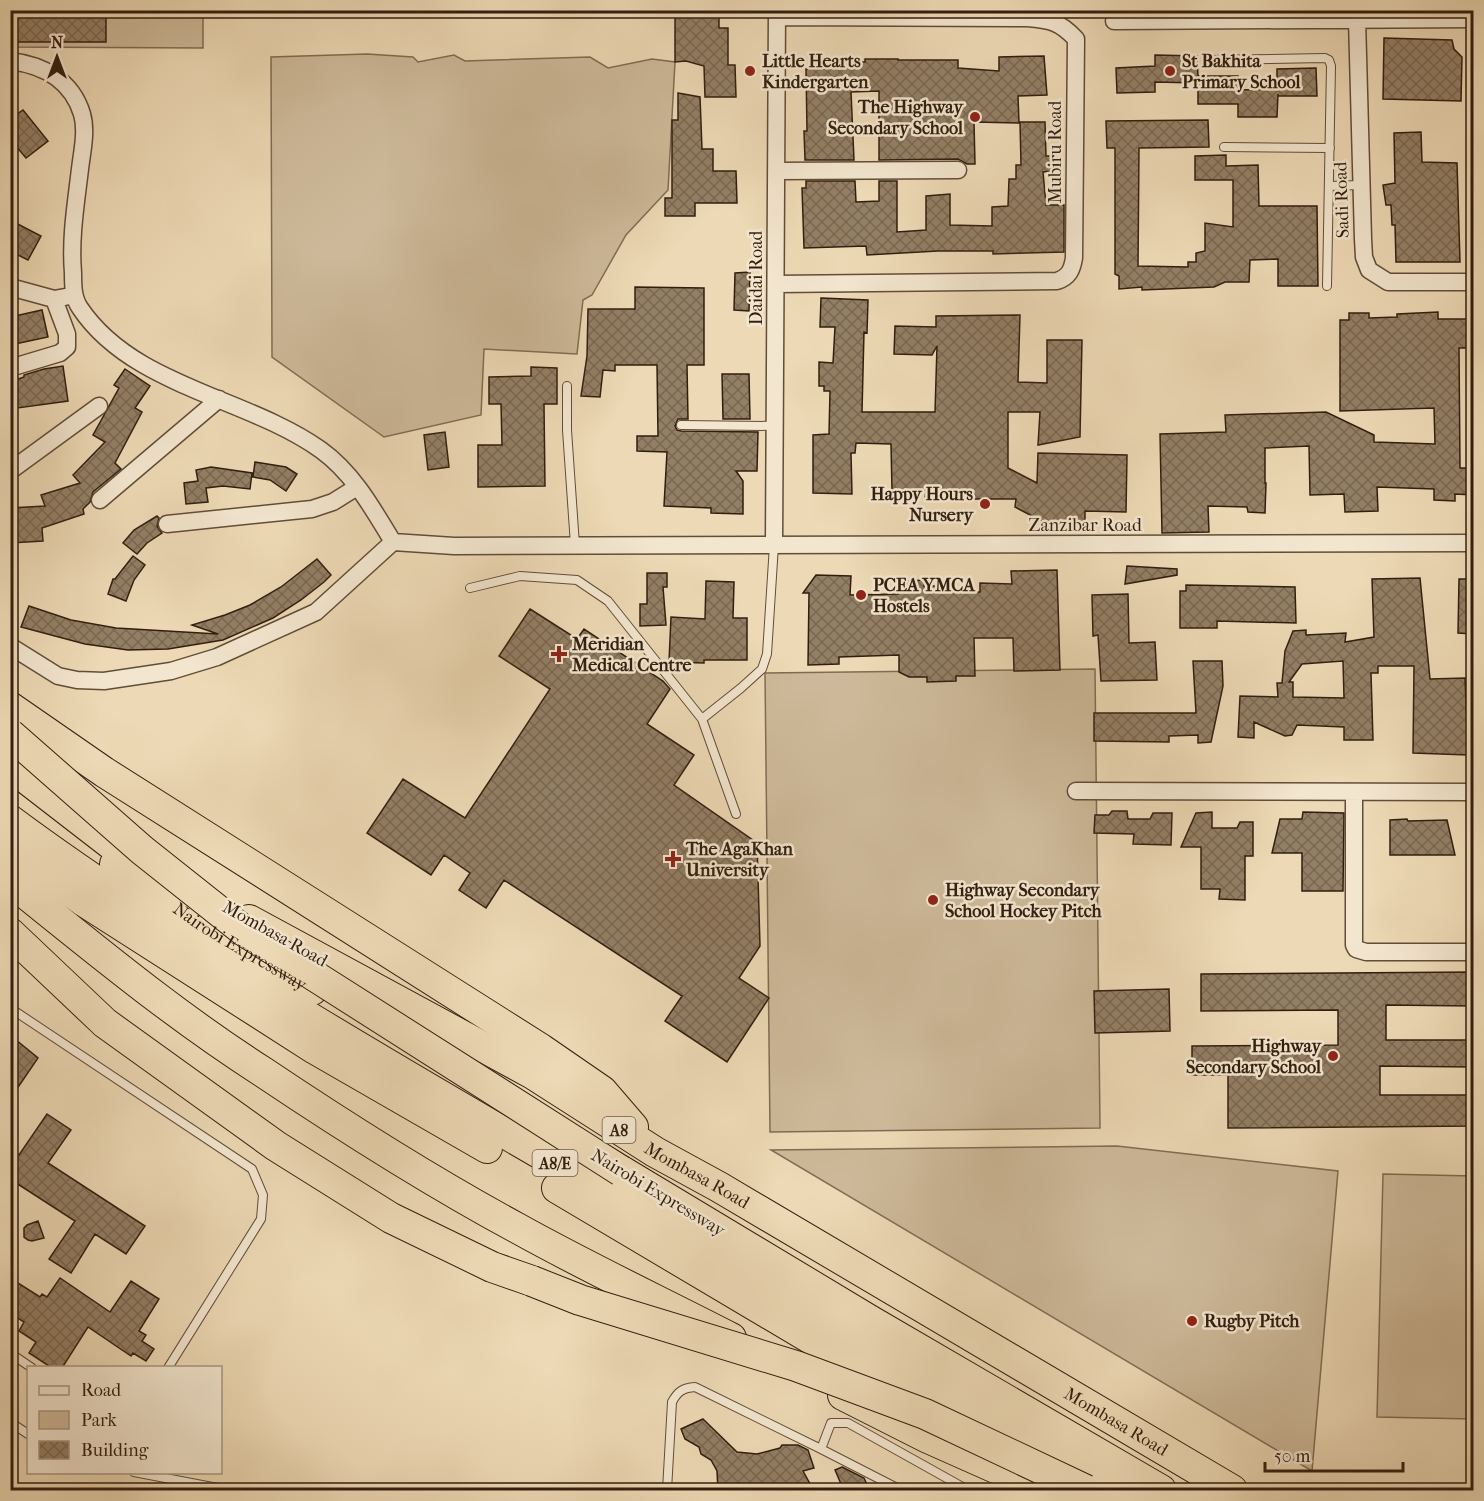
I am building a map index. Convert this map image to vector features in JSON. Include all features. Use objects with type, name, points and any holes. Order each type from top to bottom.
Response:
[{"type":"highway","points":[[10,707],[104,772],[541,1049],[602,1091],[655,1152]]},
{"type":"highway","points":[[10,734],[142,850],[244,930],[621,1171]]},
{"type":"highway","name":"Mombasa Road","points":[[10,766],[116,848],[533,1074],[655,1152],[719,1187],[1232,1491]]},
{"type":"highway","name":"Nairobi Expressway","points":[[10,789],[204,927],[1161,1491]]},
{"type":"highway","name":"Nairobi Expressway","points":[[10,820],[173,934],[309,1017],[484,1123],[692,1241],[948,1392],[1110,1491]]},
{"type":"highway","points":[[10,850],[82,900],[315,1049],[638,1235],[1065,1491]]},
{"type":"highway","points":[[10,881],[109,961],[215,1040],[263,1073],[436,1181],[517,1228],[928,1438],[1009,1474],[1039,1491]]},
{"type":"highway","points":[[10,933],[105,1023],[276,1146],[391,1218],[492,1267],[580,1300],[796,1366],[925,1414],[1086,1491]]},
{"type":"street","name":"Daidai Road","points":[[774,545],[777,14]]},
{"type":"street","name":"Mubiru Road","points":[[776,284],[1057,281],[1065,279],[1072,269],[1074,258],[1076,39],[1066,28],[1053,21],[1027,18],[777,14]]},
{"type":"street","points":[[1114,21],[1296,16],[1357,19],[1473,19]]},
{"type":"street","name":"Sadi Road","points":[[1357,19],[1364,257],[1369,270],[1388,282],[1473,282]]},
{"type":"street","points":[[10,61],[27,63],[45,70],[64,82],[83,116],[84,138],[73,230],[72,263],[74,295],[79,306],[95,327],[116,346],[151,368],[298,435],[322,450],[345,471],[393,542],[316,612],[217,657],[171,671],[104,681],[77,680],[58,676],[10,646]]},
{"type":"street","points":[[777,171],[958,170]]},
{"type":"street","points":[[10,287],[54,299],[74,295]]},
{"type":"street","points":[[10,368],[60,353],[67,347],[67,334],[54,299]]},
{"type":"street","points":[[100,500],[219,399]]},
{"type":"street","points":[[10,471],[99,406]]},
{"type":"street","points":[[167,524],[312,509],[333,502],[357,487]]},
{"type":"street","name":"Zanzibar Road","points":[[393,542],[454,546],[1473,543]]},
{"type":"street","points":[[1076,791],[1473,792]]},
{"type":"street","points":[[1354,792],[1354,945],[1356,949],[1365,952],[1473,952]]},
{"type":"lane","points":[[1210,60],[1324,58],[1329,60],[1331,66],[1327,286]]},
{"type":"lane","points":[[1224,147],[1330,148]]},
{"type":"lane","points":[[1329,186],[1361,185]]},
{"type":"lane","points":[[567,386],[567,430],[575,545]]},
{"type":"lane","points":[[681,425],[775,426]]},
{"type":"lane","points":[[702,719],[762,669],[767,654],[774,545]]},
{"type":"lane","points":[[471,588],[520,576],[577,580],[608,602],[702,719],[736,814]]},
{"type":"lane","points":[[10,1008],[252,1169],[263,1195],[261,1219],[169,1366]]},
{"type":"lane","points":[[10,1353],[29,1366]]},
{"type":"lane","points":[[667,1491],[672,1402],[677,1393],[685,1388],[695,1387],[901,1491]]},
{"type":"lane","points":[[10,1422],[27,1433]]},
{"type":"lane","points":[[821,1449],[831,1423],[848,1423],[968,1491]]},
{"type":"lane","points":[[139,1474],[228,1491]]},
{"type":"green space","points":[[11,11],[203,11],[203,48],[11,47]]},
{"type":"green space","points":[[367,54],[413,57],[418,62],[454,55],[465,61],[590,57],[608,68],[652,59],[675,62],[668,190],[626,235],[592,295],[583,300],[577,354],[484,349],[481,415],[384,437],[272,357],[271,57]]},
{"type":"green space","name":"Highway Secondary School Hockey Pitch","points":[[1095,669],[1100,1128],[770,1132],[765,673]]},
{"type":"green space","name":"Rugby Pitch","points":[[1117,1146],[1338,1171],[1312,1471],[771,1150]]},
{"type":"green space","points":[[1383,1174],[1473,1176],[1473,1419],[1377,1417]]},
{"type":"building","points":[[10,10],[106,10],[106,42],[10,42]]},
{"type":"building","points":[[675,10],[719,10],[719,28],[728,28],[728,65],[735,65],[736,97],[705,97],[704,66],[686,61],[675,62]]},
{"type":"building","points":[[1384,38],[1452,40],[1454,49],[1462,57],[1461,101],[1383,99]]},
{"type":"building","points":[[1155,55],[1197,56],[1198,76],[1238,76],[1238,90],[1277,89],[1277,69],[1316,68],[1317,96],[1278,96],[1278,94],[1277,117],[1238,117],[1238,104],[1198,104],[1198,83],[1155,82],[1155,92],[1117,93],[1116,68],[1155,66]]},
{"type":"building","points":[[1044,56],[1047,95],[1018,96],[1019,123],[974,122],[975,164],[967,164],[958,159],[879,160],[879,91],[851,92],[854,160],[805,160],[806,69],[828,69],[828,62],[898,59],[958,60],[958,68],[999,71],[999,57]]},
{"type":"building","points":[[678,93],[700,97],[702,149],[713,149],[713,171],[736,171],[737,203],[695,203],[695,216],[665,216],[665,198],[672,198],[672,120],[678,120]]},
{"type":"building","points":[[23,110],[48,141],[26,158],[10,139],[10,119]]},
{"type":"building","points":[[1208,120],[1209,147],[1139,148],[1138,266],[1188,267],[1188,262],[1196,262],[1196,253],[1205,251],[1205,223],[1233,227],[1233,180],[1195,180],[1195,156],[1226,155],[1226,166],[1258,165],[1259,206],[1317,206],[1318,286],[1278,286],[1278,259],[1250,260],[1249,282],[1225,282],[1214,287],[1119,289],[1119,276],[1115,274],[1115,148],[1107,148],[1106,121]]},
{"type":"building","points":[[1020,122],[1045,122],[1046,156],[1052,156],[1053,171],[1043,172],[1046,205],[1064,205],[1064,252],[993,254],[993,251],[938,251],[867,255],[866,246],[804,248],[802,188],[806,188],[806,181],[855,181],[856,202],[879,201],[879,181],[897,181],[897,232],[926,230],[926,196],[950,194],[950,225],[992,226],[992,207],[1008,206],[1009,179],[1016,179],[1016,165],[1021,165]]},
{"type":"building","points":[[1421,132],[1422,162],[1457,163],[1460,262],[1396,262],[1395,225],[1392,225],[1391,205],[1386,205],[1383,185],[1395,183],[1394,133]]},
{"type":"building","points":[[10,220],[41,236],[28,260],[10,251]]},
{"type":"building","points":[[750,272],[749,311],[734,310],[735,273]]},
{"type":"building","points":[[635,287],[704,288],[704,365],[687,365],[688,419],[678,419],[675,426],[681,431],[758,432],[757,471],[736,471],[743,481],[743,514],[711,513],[711,508],[664,506],[667,452],[637,451],[637,436],[658,436],[657,365],[615,365],[615,371],[603,370],[600,397],[581,396],[587,356],[588,309],[635,309]]},
{"type":"building","points":[[821,298],[868,300],[867,333],[864,332],[862,412],[935,412],[937,346],[932,355],[894,354],[895,326],[936,327],[936,316],[1020,315],[1018,382],[1047,383],[1047,340],[1082,340],[1080,437],[1038,445],[1040,412],[1008,412],[1008,468],[1037,483],[1038,453],[1127,455],[1126,512],[1085,511],[1085,523],[1051,526],[1015,507],[1016,499],[925,499],[926,490],[892,491],[891,444],[856,443],[855,453],[851,453],[852,494],[813,493],[813,435],[829,434],[830,391],[824,391],[824,386],[819,386],[819,362],[833,363],[835,327],[820,327]]},
{"type":"building","points":[[42,310],[48,337],[10,345],[10,317]]},
{"type":"building","points":[[1438,312],[1438,319],[1473,319],[1473,348],[1459,348],[1460,468],[1473,468],[1473,495],[1455,494],[1455,501],[1434,500],[1434,489],[1377,487],[1378,511],[1345,512],[1344,494],[1310,495],[1309,446],[1265,448],[1265,513],[1248,512],[1247,507],[1208,506],[1209,532],[1162,533],[1160,434],[1226,432],[1225,415],[1326,412],[1374,435],[1374,442],[1435,444],[1434,408],[1340,411],[1340,320],[1349,320],[1349,313],[1369,313],[1369,318]]},
{"type":"building","points":[[63,366],[68,401],[10,409],[10,382],[24,375]]},
{"type":"building","points":[[531,367],[557,368],[557,404],[544,404],[545,486],[478,487],[478,445],[502,445],[501,404],[489,404],[489,377],[531,376]]},
{"type":"building","points":[[125,369],[150,386],[135,408],[142,412],[115,463],[121,469],[93,492],[90,502],[83,509],[84,514],[42,528],[43,541],[10,543],[10,508],[45,506],[41,495],[80,483],[73,475],[105,442],[93,435],[119,388],[114,385]]},
{"type":"building","points":[[722,374],[749,374],[750,419],[723,419]]},
{"type":"building","points":[[445,432],[449,467],[428,470],[424,435]]},
{"type":"building","points":[[255,462],[286,467],[297,474],[286,491],[270,480],[253,477]]},
{"type":"building","points":[[211,467],[252,473],[250,489],[223,486],[206,488],[208,502],[186,504],[184,483],[198,481],[196,470]]},
{"type":"building","points":[[157,516],[159,518],[157,526],[162,533],[147,543],[137,554],[123,543],[134,530]]},
{"type":"building","points":[[133,556],[145,565],[134,580],[126,601],[108,594],[113,579]]},
{"type":"building","points":[[317,559],[331,575],[324,582],[273,618],[223,640],[168,649],[128,650],[85,644],[21,627],[29,606],[71,620],[116,628],[218,634],[192,625],[250,605],[281,587]]},
{"type":"building","points":[[1127,566],[1177,569],[1177,575],[1125,584]]},
{"type":"building","points":[[1057,570],[1060,670],[1014,671],[1013,638],[974,638],[975,676],[956,676],[956,681],[927,682],[927,677],[909,677],[899,672],[899,655],[839,657],[839,664],[808,665],[809,593],[803,593],[816,575],[851,576],[850,595],[898,594],[898,590],[906,590],[906,581],[924,580],[924,586],[952,586],[952,592],[980,592],[980,583],[1012,584],[1011,571]]},
{"type":"building","points":[[647,573],[667,573],[667,587],[663,587],[666,625],[640,626],[640,604],[647,604]]},
{"type":"building","points":[[1420,578],[1430,679],[1465,678],[1468,755],[1413,753],[1414,666],[1378,666],[1378,673],[1371,673],[1373,740],[1344,740],[1344,727],[1297,725],[1292,735],[1285,736],[1254,722],[1254,738],[1238,737],[1240,696],[1278,697],[1277,683],[1282,683],[1285,651],[1293,631],[1306,630],[1306,635],[1346,633],[1345,642],[1374,637],[1372,579]],"holes":[[[1343,661],[1344,698],[1293,697],[1293,682],[1289,682],[1302,664]]]},
{"type":"building","points":[[1459,579],[1473,579],[1473,634],[1458,633]]},
{"type":"building","points":[[706,581],[734,582],[733,618],[747,618],[747,660],[704,660],[704,663],[669,662],[671,617],[705,619]]},
{"type":"building","points":[[1186,585],[1295,587],[1296,623],[1217,621],[1217,628],[1180,628],[1180,591],[1186,591]]},
{"type":"building","points":[[1128,594],[1129,643],[1155,642],[1157,680],[1101,681],[1098,635],[1093,636],[1092,595]]},
{"type":"building","points":[[530,609],[577,639],[584,629],[663,681],[670,689],[647,724],[694,755],[674,785],[757,843],[760,946],[739,978],[769,998],[727,1062],[665,1021],[682,996],[504,880],[486,908],[459,890],[470,873],[444,855],[431,875],[367,833],[403,779],[465,818],[550,689],[499,656]]},
{"type":"building","points":[[1193,661],[1222,661],[1223,686],[1211,742],[1198,743],[1198,735],[1169,736],[1169,742],[1094,741],[1094,713],[1196,713]]},
{"type":"building","points":[[1112,811],[1127,811],[1128,819],[1150,819],[1153,813],[1172,813],[1171,845],[1133,844],[1134,834],[1094,833],[1095,815],[1109,815]]},
{"type":"building","points":[[1212,812],[1212,828],[1237,828],[1240,822],[1253,822],[1253,856],[1245,856],[1245,900],[1219,899],[1220,889],[1201,889],[1201,847],[1181,847],[1196,813]]},
{"type":"building","points":[[1303,812],[1344,813],[1343,891],[1302,891],[1302,853],[1272,853],[1280,819],[1302,819]]},
{"type":"building","points":[[1407,819],[1408,821],[1447,820],[1455,855],[1390,855],[1390,820]]},
{"type":"building","name":"Highway Secondary School","points":[[1473,972],[1473,1006],[1386,1005],[1386,1040],[1473,1040],[1473,1067],[1380,1066],[1380,1095],[1473,1095],[1473,1126],[1228,1128],[1228,1075],[1192,1075],[1192,1046],[1338,1045],[1338,1010],[1201,1011],[1201,974]]},
{"type":"building","points":[[1169,989],[1170,1031],[1095,1033],[1094,991]]},
{"type":"building","points":[[10,1035],[38,1058],[10,1099]]},
{"type":"building","points":[[47,1114],[71,1130],[48,1163],[145,1226],[126,1254],[95,1234],[71,1273],[49,1259],[75,1221],[10,1179],[10,1149],[19,1155]]},
{"type":"building","points":[[38,1221],[44,1238],[28,1240],[24,1237],[24,1228]]},
{"type":"building","points":[[10,1278],[40,1297],[42,1294],[47,1297],[60,1278],[110,1312],[131,1281],[159,1299],[139,1331],[146,1335],[142,1341],[154,1349],[146,1361],[133,1353],[131,1356],[88,1327],[63,1366],[49,1366],[29,1353],[36,1342],[19,1331],[24,1322],[10,1313]]},
{"type":"building","points":[[703,1419],[737,1452],[757,1454],[780,1448],[782,1445],[798,1445],[808,1450],[814,1468],[803,1471],[814,1491],[718,1491],[717,1471],[711,1460],[701,1454],[699,1447],[685,1439],[681,1429]]},
{"type":"building","points":[[842,1467],[864,1478],[870,1491],[844,1491],[835,1470]]},
{"type":"place","name":"Little Hearts Kindergarten","points":[[750,71]]},
{"type":"place","name":"St Bakhita Primary School","points":[[1170,71]]},
{"type":"place","name":"The Highway Secondary School","points":[[975,117]]},
{"type":"place","name":"Happy Hours Nursery","points":[[985,504]]},
{"type":"place","name":"PCEA YMCA Hostels","points":[[861,595]]},
{"type":"place","name":"Meridian Medical Centre","points":[[559,654]]},
{"type":"place","name":"The AgaKhan University","points":[[673,859]]},
{"type":"place","name":"Highway Secondary School Hockey Pitch","points":[[933,900]]},
{"type":"place","name":"Highway Secondary School","points":[[1333,1056]]},
{"type":"place","name":"Rugby Pitch","points":[[1192,1321]]}]
